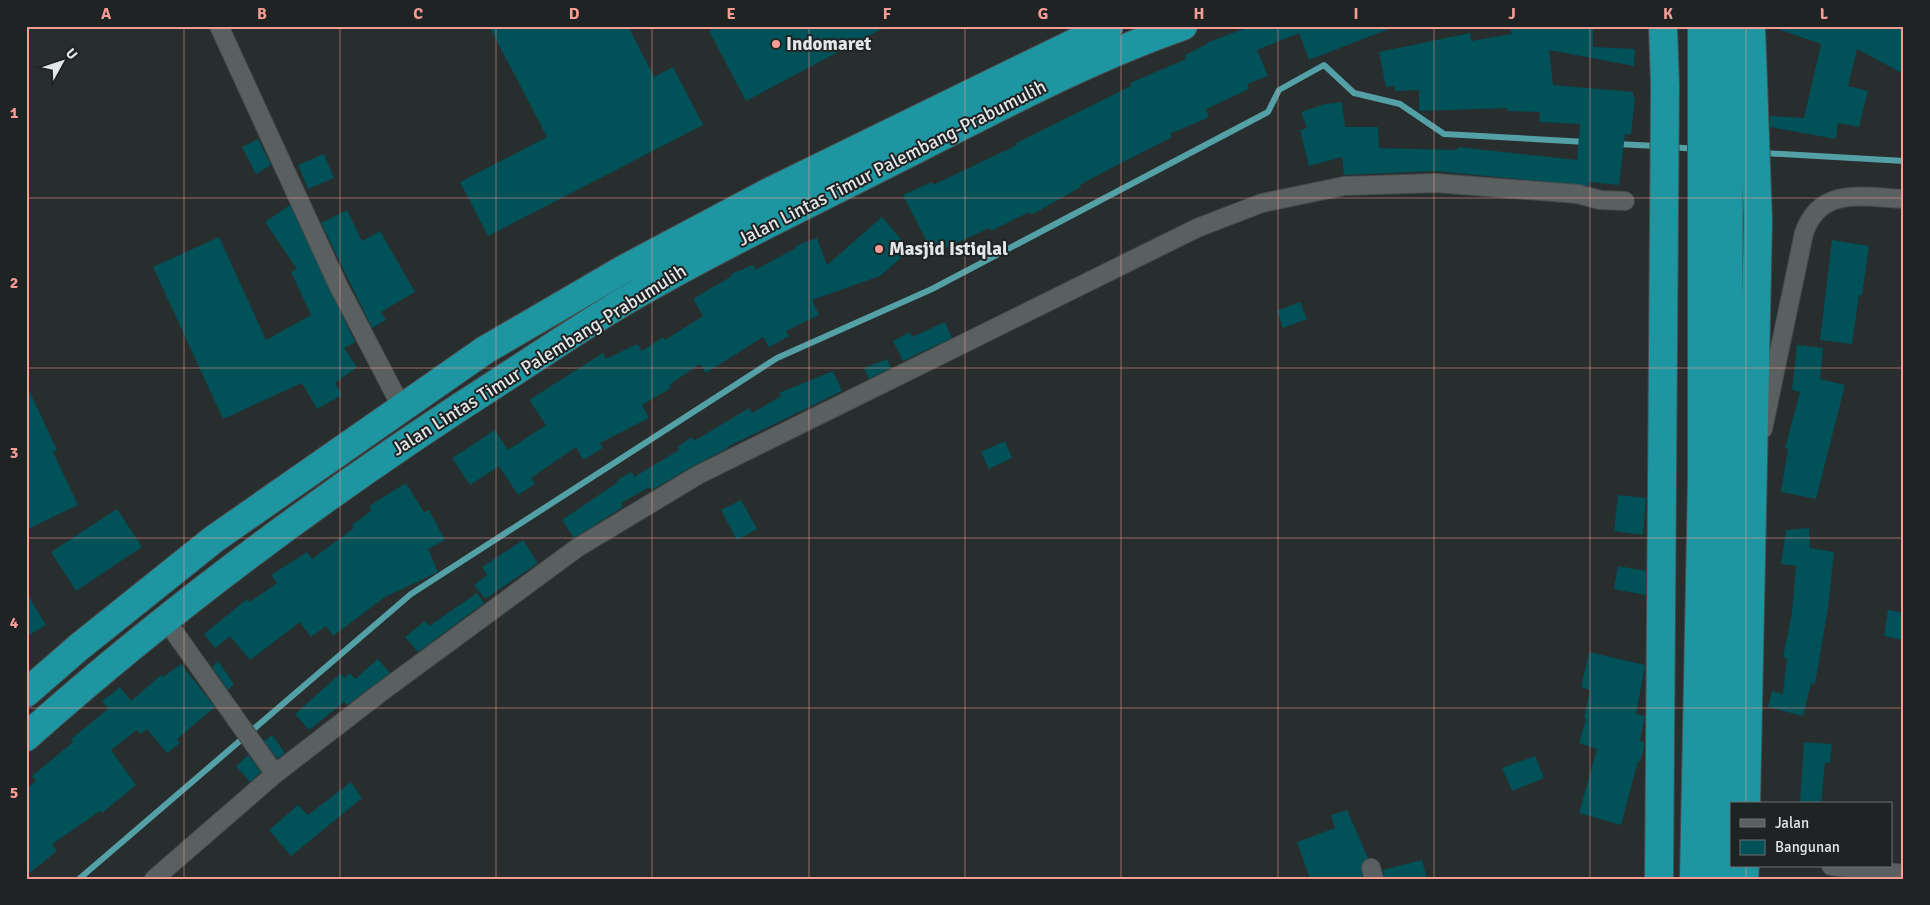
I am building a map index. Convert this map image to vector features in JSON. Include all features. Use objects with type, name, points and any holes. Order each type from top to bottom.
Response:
[{"type":"highway","name":"Jalan Lintas Timur Palembang-Prabumulih","points":[[30,689],[79,646],[214,539],[486,350],[624,269],[771,191],[1109,26]]},
{"type":"highway","name":"Jalan Lintas Timur Palembang-Prabumulih","points":[[26,737],[165,619],[289,528],[427,428],[635,295],[708,254],[1032,92],[1143,40],[1183,26]]},
{"type":"highway","points":[[1694,879],[1702,479],[1702,26]]},
{"type":"highway","points":[[1717,879],[1728,482],[1729,26]]},
{"type":"highway","points":[[1746,802],[1758,221],[1752,38],[1768,26]]},
{"type":"highway","points":[[1659,879],[1665,86],[1660,32]]},
{"type":"highway","points":[[270,500],[289,528]]},
{"type":"highway","points":[[30,689],[56,712]]},
{"type":"street","points":[[219,26],[338,285],[402,408]]},
{"type":"street","points":[[154,879],[276,774],[380,693],[577,548],[698,475],[1197,228],[1262,203],[1344,186],[1436,184],[1578,194],[1600,200],[1625,201]]},
{"type":"street","points":[[1752,478],[1804,233],[1809,218],[1818,208],[1832,201],[1855,196],[1904,199]]},
{"type":"street","points":[[165,619],[276,774]]},
{"type":"street","points":[[1849,868],[1904,874]]},
{"type":"building","points":[[489,26],[628,26],[654,77],[673,67],[703,125],[488,236],[460,182],[547,137]]},
{"type":"building","points":[[718,26],[887,26],[746,101],[709,31]]},
{"type":"building","points":[[1252,26],[1394,27],[1309,60],[1299,33],[1257,50],[1268,76],[1247,84],[1249,89],[1206,109],[1209,117],[1170,134],[1172,137],[1080,185],[1081,187],[1031,215],[1029,212],[991,231],[989,228],[933,254],[903,195],[932,182],[933,185],[1017,145],[1016,143],[1131,86],[1130,83],[1186,59],[1185,55],[1206,43]]},
{"type":"building","points":[[1510,26],[1593,26],[1593,47],[1635,49],[1634,66],[1549,50],[1553,85],[1633,92],[1633,97],[1635,97],[1631,135],[1625,134],[1619,185],[1589,182],[1589,186],[1435,171],[1344,175],[1342,157],[1309,166],[1300,130],[1307,128],[1301,112],[1325,104],[1342,102],[1345,127],[1378,127],[1379,148],[1457,150],[1458,147],[1577,160],[1580,124],[1539,122],[1540,112],[1507,111],[1507,108],[1419,111],[1419,90],[1395,91],[1395,86],[1386,87],[1379,52],[1470,33],[1471,41],[1512,34]]},
{"type":"building","points":[[1778,26],[1904,26],[1904,74],[1857,49],[1848,86],[1868,91],[1859,127],[1838,123],[1836,139],[1770,127],[1770,116],[1804,118],[1821,44],[1778,29]]},
{"type":"building","points":[[258,139],[271,165],[256,174],[242,147]]},
{"type":"building","points":[[324,154],[334,178],[308,189],[298,165]]},
{"type":"building","points":[[290,205],[355,342],[344,348],[357,367],[335,383],[342,395],[317,409],[302,383],[223,419],[153,267],[219,237],[266,340],[311,315],[291,272],[297,269],[265,222]]},
{"type":"building","points":[[347,210],[362,241],[380,231],[415,292],[381,312],[386,320],[372,328],[321,223]]},
{"type":"building","points":[[882,217],[910,250],[880,276],[812,300],[819,315],[786,331],[789,336],[769,347],[763,337],[706,373],[700,364],[669,385],[671,388],[642,405],[649,418],[600,443],[603,448],[583,460],[576,447],[531,478],[535,484],[518,495],[499,466],[470,485],[452,458],[495,430],[508,450],[546,425],[529,400],[603,353],[606,359],[637,344],[642,351],[663,337],[665,340],[703,316],[693,299],[732,276],[731,274],[753,265],[755,270],[796,248],[795,246],[817,238],[827,265]]},
{"type":"building","points":[[1832,240],[1869,246],[1852,344],[1820,340]]},
{"type":"building","points":[[1300,302],[1307,319],[1283,328],[1277,311]]},
{"type":"building","points":[[945,322],[952,338],[903,361],[893,341],[910,332],[912,337]]},
{"type":"building","points":[[1797,345],[1823,348],[1820,379],[1845,385],[1816,499],[1781,492],[1788,449],[1785,448],[1800,392],[1792,390]]},
{"type":"building","points":[[887,359],[891,368],[869,379],[864,368]]},
{"type":"building","points":[[833,371],[842,391],[727,447],[652,490],[650,487],[621,503],[623,507],[574,538],[562,520],[618,482],[617,480],[632,472],[634,477],[679,450],[677,447],[692,437],[694,441],[749,408],[752,413],[781,396],[779,393]]},
{"type":"building","points":[[26,384],[57,450],[53,452],[78,505],[26,530]]},
{"type":"building","points":[[1005,441],[1012,458],[989,469],[981,452]]},
{"type":"building","points":[[406,483],[424,512],[429,510],[445,540],[428,549],[438,572],[385,597],[333,636],[326,626],[311,637],[300,622],[250,660],[230,636],[215,648],[204,634],[247,599],[250,602],[277,583],[271,575],[307,552],[312,559],[354,528],[352,525],[371,511],[369,506]]},
{"type":"building","points":[[1618,495],[1646,498],[1643,535],[1614,531]]},
{"type":"building","points":[[741,500],[757,529],[737,540],[721,510]]},
{"type":"building","points":[[117,509],[142,547],[76,591],[51,552]]},
{"type":"building","points":[[1809,528],[1810,548],[1834,552],[1828,607],[1815,684],[1811,683],[1803,716],[1768,707],[1772,691],[1783,694],[1787,658],[1783,657],[1792,613],[1796,566],[1781,564],[1786,530]]},
{"type":"building","points":[[523,540],[538,563],[485,599],[474,585],[487,575],[482,567]]},
{"type":"building","points":[[1618,566],[1646,571],[1646,595],[1614,589]]},
{"type":"building","points":[[26,592],[46,625],[26,637]]},
{"type":"building","points":[[477,593],[484,603],[418,652],[405,637],[425,621],[429,626]]},
{"type":"building","points":[[1888,610],[1904,613],[1904,640],[1884,636]]},
{"type":"building","points":[[1589,652],[1645,665],[1636,714],[1645,716],[1640,741],[1644,742],[1644,748],[1640,762],[1638,761],[1621,825],[1579,813],[1597,749],[1579,743],[1586,719],[1584,718],[1590,690],[1581,687]]},
{"type":"building","points":[[378,659],[390,673],[347,705],[344,702],[309,730],[295,714],[341,673],[344,678],[350,673],[355,679]]},
{"type":"building","points":[[218,661],[234,684],[228,690],[212,667]]},
{"type":"building","points":[[181,664],[215,707],[177,739],[180,743],[167,753],[147,729],[140,734],[137,730],[111,750],[136,785],[102,813],[100,811],[52,844],[57,851],[26,876],[26,789],[36,781],[32,776],[73,742],[71,739],[108,709],[102,701],[120,687],[131,701],[161,675],[163,677]]},
{"type":"building","points":[[272,735],[285,753],[277,759],[264,741]]},
{"type":"building","points":[[1804,742],[1832,744],[1830,763],[1825,763],[1821,802],[1800,802]]},
{"type":"building","points":[[248,755],[261,772],[250,782],[236,766]]},
{"type":"building","points":[[1535,756],[1544,778],[1512,791],[1502,768]]},
{"type":"building","points":[[351,782],[362,798],[291,856],[269,830],[298,805],[308,815]]},
{"type":"building","points":[[1347,810],[1368,858],[1361,866],[1363,879],[1310,879],[1297,842],[1335,828],[1331,815]]},
{"type":"building","points":[[1422,860],[1427,879],[1384,879],[1383,870]]},
{"type":"waterway","points":[[79,879],[411,594],[777,358],[932,289],[1268,112],[1279,90],[1324,65],[1354,93],[1400,104],[1444,134],[1586,142]]},
{"type":"waterway","points":[[1616,144],[1658,146]]},
{"type":"waterway","points":[[1671,147],[1696,149]]},
{"type":"waterway","points":[[1763,153],[1904,161]]},
{"type":"place","name":"Indomaret","points":[[776,44]]},
{"type":"place","name":"Masjid Istiqlal","points":[[879,249]]}]
